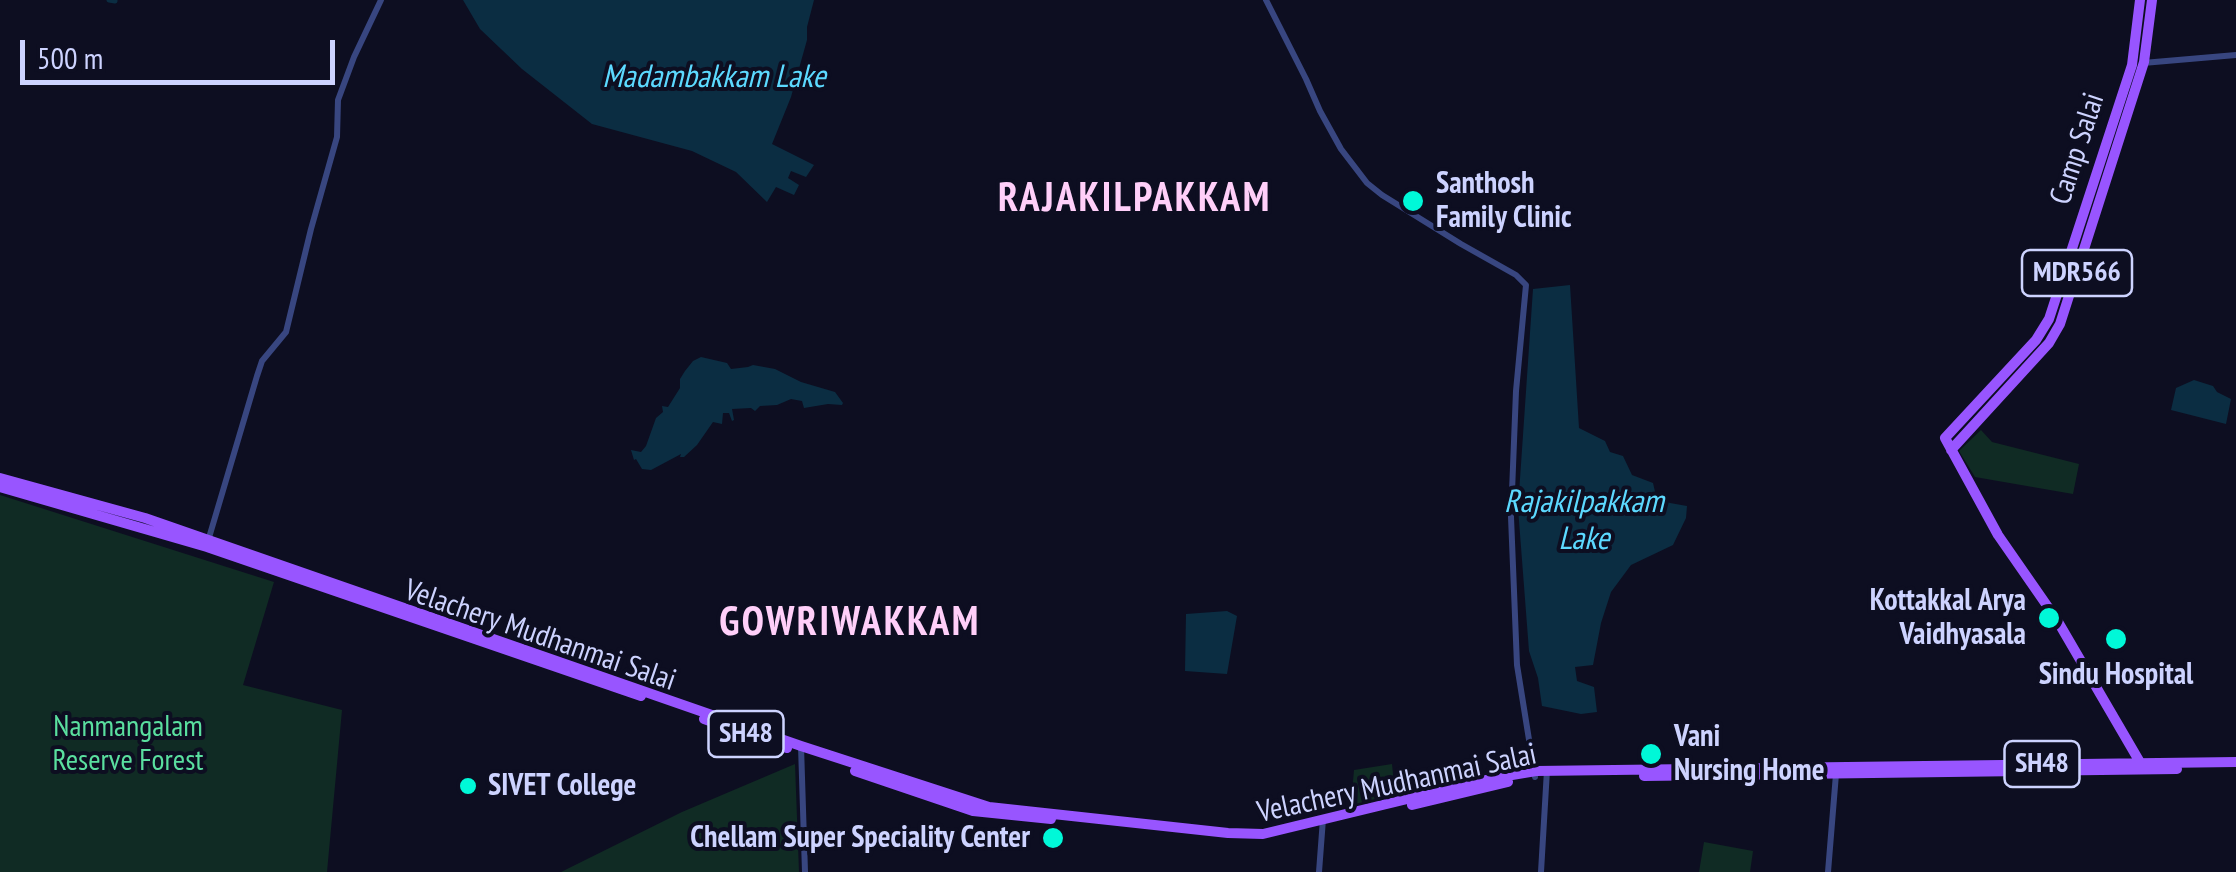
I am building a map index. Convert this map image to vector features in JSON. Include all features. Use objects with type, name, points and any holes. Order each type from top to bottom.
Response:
[{"type":"main road","name":"Camp Salai","points":[[2140,0],[2138,64],[2043,332],[1945,438],[1998,535],[2056,620],[2141,766]]},
{"type":"main road","name":"Camp Salai","points":[[1951,450],[2050,343],[2060,324],[2138,64],[2152,0]]},
{"type":"main road","name":"Velachery Mudhanmai Salai","points":[[0,478],[123,511],[988,814],[1249,840],[1541,774],[1840,769],[1958,773],[2141,766]]},
{"type":"main road","name":"Velachery Mudhanmai Salai","points":[[0,487],[208,543]]},
{"type":"main road","name":"SH48","points":[[1840,769],[2236,765]]},
{"type":"street","points":[[208,543],[256,376],[262,361],[286,332],[336,137],[338,100],[381,0]]},
{"type":"street","points":[[1266,0],[1341,149],[1368,183],[1526,285],[1516,390],[1511,517],[1517,665],[1541,774],[1542,872]]},
{"type":"street","points":[[2138,64],[2236,55]]},
{"type":"street","points":[[801,749],[805,872]]},
{"type":"street","points":[[1828,872],[1840,769]]},
{"type":"street","points":[[1319,872],[1323,822]]},
{"type":"green space","points":[[1981,430],[1992,442],[2079,464],[2073,494],[1975,477],[1959,451]]},
{"type":"green space","name":"Nanmangalam Reserve Forest","points":[[0,495],[274,582],[243,685],[342,710],[327,872],[0,872]]},
{"type":"green space","points":[[795,764],[799,872],[561,872],[682,812]]},
{"type":"green space","points":[[1392,764],[1395,794],[1351,805],[1354,770]]},
{"type":"green space","points":[[1704,842],[1753,851],[1750,872],[1699,872]]},
{"type":"water","name":"Madambakkam Lake","points":[[463,0],[814,0],[791,97],[772,144],[814,165],[806,177],[791,171],[788,178],[799,185],[794,195],[776,187],[767,202],[736,172],[692,151],[592,124],[522,69],[480,29]]},
{"type":"water","name":"Rajakilpakkam Lake","points":[[1570,285],[1579,428],[1605,441],[1610,452],[1623,456],[1632,475],[1653,483],[1656,496],[1687,506],[1686,518],[1673,545],[1631,565],[1611,592],[1593,665],[1575,667],[1577,681],[1594,687],[1597,712],[1581,714],[1542,706],[1529,651],[1518,508],[1533,289]]},
{"type":"water","points":[[701,357],[727,363],[731,369],[753,365],[775,369],[835,392],[843,403],[804,408],[802,401],[791,399],[760,406],[755,411],[732,409],[734,420],[729,413],[723,413],[722,424],[713,422],[684,457],[681,454],[651,470],[642,469],[631,450],[641,452],[646,446],[656,418],[663,412],[662,406],[668,407],[685,371]]},
{"type":"water","points":[[2194,380],[2213,386],[2231,399],[2226,424],[2171,410],[2176,388]]},
{"type":"water","points":[[1227,611],[1237,616],[1227,674],[1185,671],[1186,614]]},
{"type":"waterway","points":[[109,0],[115,1]]},
{"type":"place","name":"Santhosh Family Clinic","points":[[1413,201]]},
{"type":"place","name":"Kottakkal Arya Vaidhyasala","points":[[2049,618]]},
{"type":"place","name":"Sindu Hospital","points":[[2116,639]]},
{"type":"place","name":"Vani Nursing Home","points":[[1651,754]]},
{"type":"place","name":"SIVET College","points":[[468,786]]},
{"type":"place","name":"Chellam Super Speciality Center","points":[[1053,838]]},
{"type":"district","name":"RAJAKILPAKKAM","points":[[1135,200]]},
{"type":"district","name":"GOWRIWAKKAM","points":[[850,624]]}]
